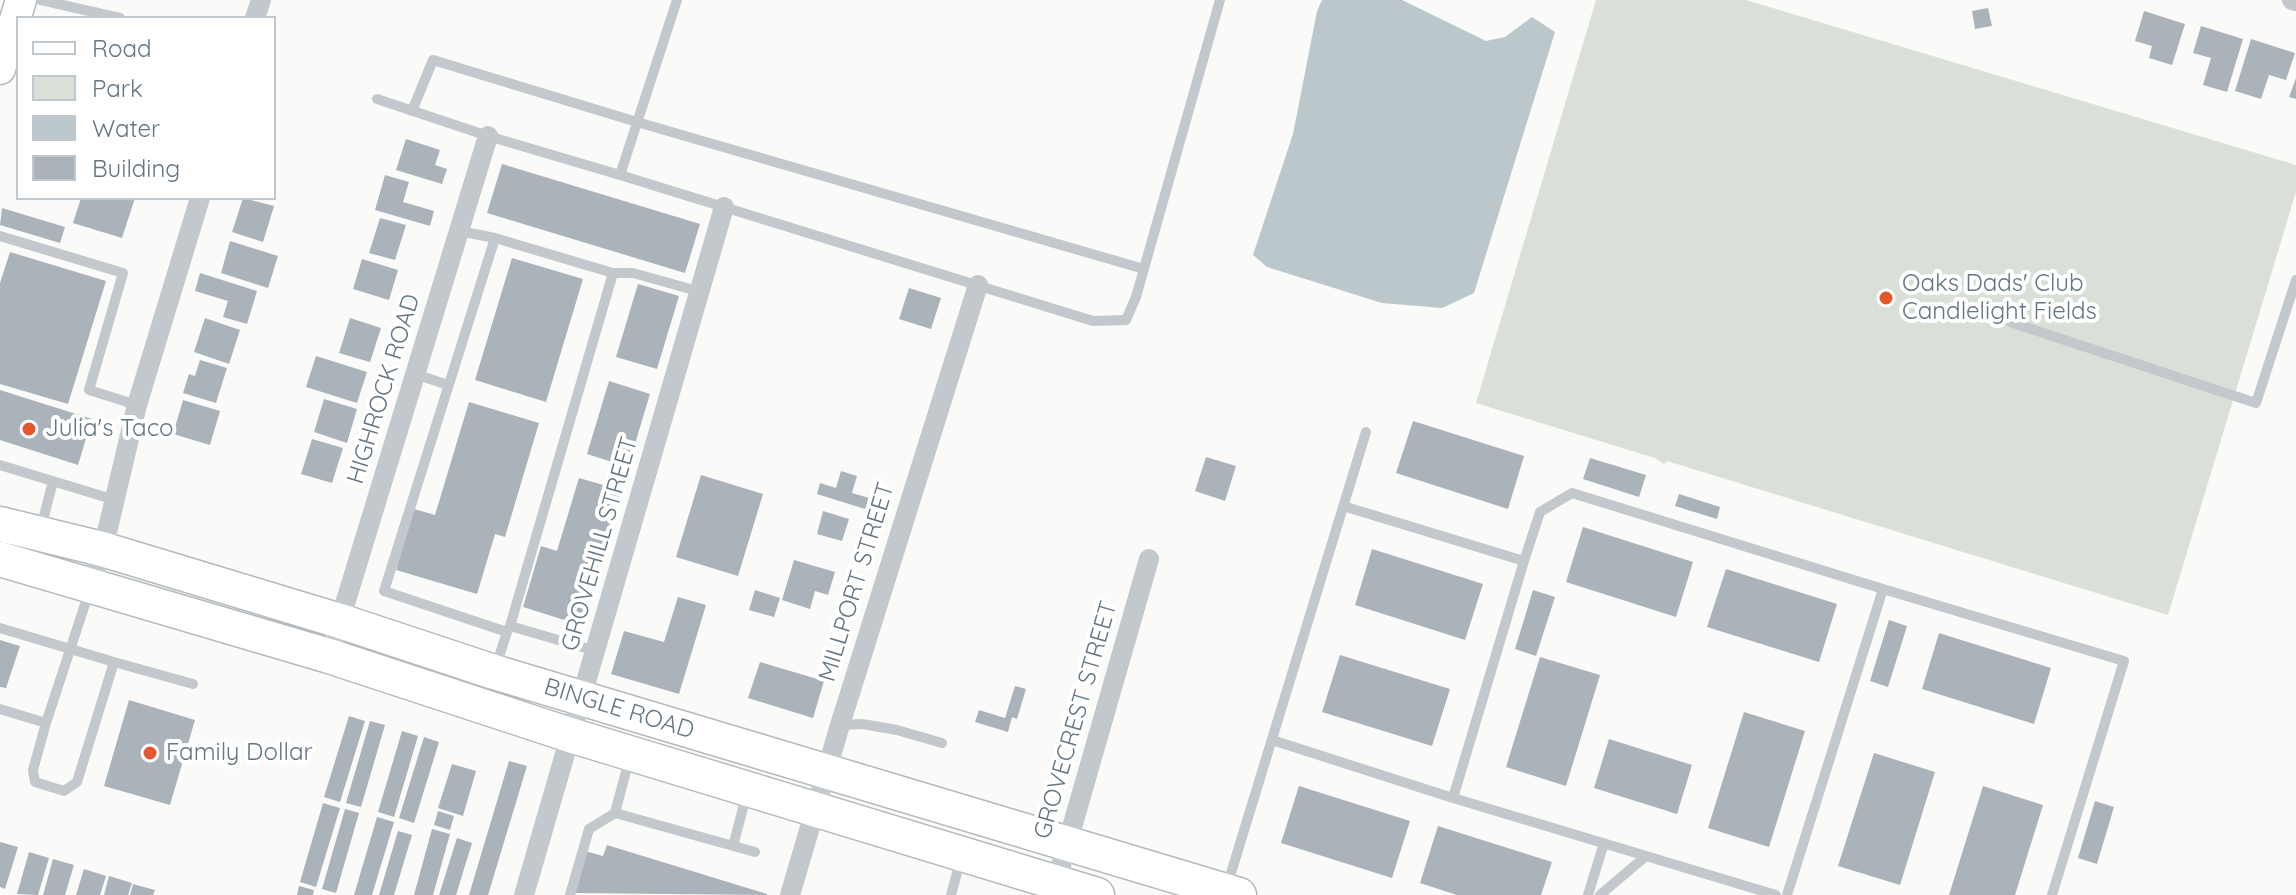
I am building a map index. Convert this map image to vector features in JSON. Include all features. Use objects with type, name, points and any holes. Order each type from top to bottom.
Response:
[{"type":"main road","points":[[0,69],[16,16]]},
{"type":"main road","name":"BINGLE ROAD","points":[[0,524],[102,549],[340,621],[494,672],[1232,893]]},
{"type":"main road","name":"BINGLE ROAD","points":[[0,559],[329,656],[570,735],[963,854],[1055,889],[1097,895]]},
{"type":"street","name":"HIGHROCK ROAD","points":[[329,656],[488,136]]},
{"type":"street","points":[[91,584],[137,405],[199,200]]},
{"type":"street","name":"GROVEHILL STREET","points":[[524,895],[724,207]]},
{"type":"street","name":"MILLPORT STREET","points":[[790,895],[826,770],[978,285]]},
{"type":"street","name":"GROVECREST STREET","points":[[1055,889],[1149,559]]},
{"type":"lane","points":[[41,0],[111,16]]},
{"type":"lane","points":[[620,175],[677,0]]},
{"type":"lane","points":[[377,99],[488,136],[1093,321],[1126,320],[1144,269],[1220,0]]},
{"type":"lane","points":[[412,111],[433,60],[1144,269]]},
{"type":"lane","points":[[459,231],[495,238],[613,273],[633,273],[701,292]]},
{"type":"lane","points":[[0,236],[123,273],[89,390],[137,405]]},
{"type":"lane","points":[[495,238],[384,591],[508,629],[596,651]]},
{"type":"lane","points":[[494,672],[613,273]]},
{"type":"lane","points":[[2010,322],[2256,403],[2296,280]]},
{"type":"lane","points":[[415,374],[448,385]]},
{"type":"lane","points":[[1232,893],[1240,842],[1366,432]]},
{"type":"lane","points":[[0,465],[115,500]]},
{"type":"lane","points":[[39,534],[53,481]]},
{"type":"lane","points":[[1453,798],[1540,512],[1572,493],[2124,661],[2052,895]]},
{"type":"lane","points":[[1343,506],[1524,561]]},
{"type":"lane","points":[[91,584],[46,723],[33,770],[35,782],[64,791],[77,782],[114,662]]},
{"type":"lane","points":[[1787,895],[1883,589]]},
{"type":"lane","points":[[0,628],[193,684]]},
{"type":"lane","points":[[0,709],[46,723]]},
{"type":"lane","points":[[840,725],[862,724],[897,730],[942,743]]},
{"type":"lane","points":[[1272,740],[1776,895]]},
{"type":"lane","points":[[570,895],[589,829],[615,813],[631,754]]},
{"type":"lane","points":[[733,846],[749,788]]},
{"type":"lane","points":[[615,813],[755,852]]},
{"type":"lane","points":[[1588,895],[1604,843]]},
{"type":"lane","points":[[951,895],[963,854]]},
{"type":"lane","points":[[1600,895],[1646,856]]},
{"type":"green space","name":"Oaks Dads' Club Candlelight Fields","points":[[1596,0],[1746,0],[2296,165],[2296,192],[2168,615],[1667,461],[1664,464],[1655,458],[1476,403]]},
{"type":"water","points":[[1322,0],[1402,0],[1486,41],[1505,37],[1532,17],[1555,32],[1474,293],[1442,308],[1382,303],[1267,267],[1253,255],[1293,134],[1317,11]]},
{"type":"building","points":[[1988,8],[1992,26],[1975,29],[1972,11]]},
{"type":"building","points":[[2144,11],[2185,24],[2172,65],[2149,58],[2152,46],[2135,41]]},
{"type":"building","points":[[2201,26],[2243,39],[2227,92],[2203,85],[2211,58],[2193,53]]},
{"type":"building","points":[[2251,39],[2295,53],[2286,80],[2269,75],[2261,99],[2235,91]]},
{"type":"building","points":[[2296,78],[2296,99],[2289,97]]},
{"type":"building","points":[[406,139],[440,150],[435,165],[447,169],[442,184],[396,170]]},
{"type":"building","points":[[502,164],[700,224],[685,273],[487,213]]},
{"type":"building","points":[[385,175],[409,182],[403,202],[434,211],[430,226],[375,210]]},
{"type":"building","points":[[80,200],[134,200],[122,238],[73,223]]},
{"type":"building","points":[[242,200],[274,206],[263,242],[232,232]]},
{"type":"building","points":[[2,208],[65,227],[60,243],[0,225]]},
{"type":"building","points":[[380,218],[406,225],[395,260],[369,253]]},
{"type":"building","points":[[230,241],[278,256],[268,288],[221,273]]},
{"type":"building","points":[[10,252],[106,281],[68,404],[0,384],[0,283]]},
{"type":"building","points":[[512,258],[583,279],[546,402],[475,380]]},
{"type":"building","points":[[362,259],[398,270],[389,300],[353,289]]},
{"type":"building","points":[[200,273],[257,291],[247,324],[223,317],[228,301],[195,291]]},
{"type":"building","points":[[638,284],[679,296],[657,369],[616,357]]},
{"type":"building","points":[[909,288],[941,298],[931,329],[899,319]]},
{"type":"building","points":[[205,318],[240,330],[229,364],[194,352]]},
{"type":"building","points":[[350,318],[381,328],[370,362],[339,353]]},
{"type":"building","points":[[316,356],[367,372],[357,403],[306,387]]},
{"type":"building","points":[[200,360],[227,368],[216,403],[183,393],[189,374],[195,376]]},
{"type":"building","points":[[609,381],[650,394],[628,467],[587,454]]},
{"type":"building","points":[[0,390],[92,419],[78,465],[0,440]]},
{"type":"building","points":[[324,399],[357,409],[347,443],[314,432]]},
{"type":"building","points":[[183,400],[220,411],[210,445],[173,434]]},
{"type":"building","points":[[469,402],[539,423],[505,537],[495,534],[477,594],[396,570],[414,509],[435,515]]},
{"type":"building","points":[[1413,421],[1524,456],[1508,509],[1396,473]]},
{"type":"building","points":[[312,439],[343,448],[332,483],[301,474]]},
{"type":"building","points":[[1206,457],[1236,466],[1225,501],[1195,491]]},
{"type":"building","points":[[1590,458],[1646,475],[1639,497],[1583,479]]},
{"type":"building","points":[[841,471],[857,476],[852,493],[869,498],[865,509],[817,494],[820,483],[836,488]]},
{"type":"building","points":[[701,475],[763,494],[738,576],[676,557]]},
{"type":"building","points":[[579,478],[621,490],[580,625],[523,607],[541,546],[557,551]]},
{"type":"building","points":[[1679,494],[1720,507],[1717,519],[1675,506]]},
{"type":"building","points":[[823,511],[849,519],[842,541],[817,534]]},
{"type":"building","points":[[1583,527],[1693,562],[1676,617],[1566,582]]},
{"type":"building","points":[[1372,549],[1483,584],[1465,640],[1355,605]]},
{"type":"building","points":[[794,560],[835,572],[828,595],[815,591],[810,609],[782,600]]},
{"type":"building","points":[[1726,569],[1837,604],[1819,662],[1707,627]]},
{"type":"building","points":[[755,590],[780,598],[774,617],[749,610]]},
{"type":"building","points":[[1533,590],[1555,597],[1536,656],[1515,649]]},
{"type":"building","points":[[678,597],[706,605],[679,694],[611,674],[624,631],[664,642]]},
{"type":"building","points":[[1889,620],[1907,626],[1888,687],[1870,681]]},
{"type":"building","points":[[1939,633],[2051,668],[2034,724],[1922,689]]},
{"type":"building","points":[[0,640],[20,646],[6,688],[0,687]]},
{"type":"building","points":[[1340,655],[1450,689],[1432,746],[1322,712]]},
{"type":"building","points":[[1540,657],[1600,675],[1566,786],[1506,767]]},
{"type":"building","points":[[760,662],[824,681],[813,718],[748,698]]},
{"type":"building","points":[[1015,686],[1026,689],[1017,719],[1012,717],[1008,732],[975,722],[979,710],[1005,718]]},
{"type":"building","name":"Family Dollar","points":[[129,700],[195,720],[170,805],[104,786]]},
{"type":"building","points":[[1744,712],[1805,731],[1769,847],[1708,828]]},
{"type":"building","points":[[349,716],[365,721],[340,802],[324,797]]},
{"type":"building","points":[[370,721],[385,725],[361,807],[346,803]]},
{"type":"building","points":[[402,731],[418,736],[394,817],[378,812]]},
{"type":"building","points":[[424,737],[439,742],[414,823],[399,818]]},
{"type":"building","points":[[1609,739],[1692,765],[1677,814],[1594,788]]},
{"type":"building","points":[[1874,753],[1935,772],[1900,885],[1838,866]]},
{"type":"building","points":[[509,761],[527,766],[488,895],[469,895]]},
{"type":"building","points":[[452,764],[476,771],[463,816],[438,808]]},
{"type":"building","points":[[1299,786],[1410,821],[1392,878],[1281,843]]},
{"type":"building","points":[[1983,786],[2043,805],[2015,895],[1949,895]]},
{"type":"building","points":[[2095,801],[2114,807],[2097,864],[2078,858]]},
{"type":"building","points":[[323,803],[340,808],[316,887],[300,882]]},
{"type":"building","points":[[345,809],[359,813],[336,893],[322,889]]},
{"type":"building","points":[[438,811],[454,816],[450,830],[434,825]]},
{"type":"building","points":[[377,817],[394,822],[372,895],[354,895]]},
{"type":"building","points":[[1438,826],[1552,862],[1541,895],[1457,895],[1420,883]]},
{"type":"building","points":[[432,829],[450,834],[433,895],[414,895]]},
{"type":"building","points":[[398,831],[412,835],[394,895],[379,895]]},
{"type":"building","points":[[457,838],[472,843],[456,895],[439,895]]},
{"type":"building","points":[[0,842],[18,847],[5,889],[0,887]]},
{"type":"building","points":[[607,845],[767,895],[572,893],[585,851],[603,856]]},
{"type":"building","points":[[29,852],[49,858],[38,895],[17,894]]},
{"type":"building","points":[[53,859],[74,865],[65,895],[43,895]]},
{"type":"building","points":[[84,869],[106,876],[100,895],[76,895]]},
{"type":"building","points":[[109,876],[132,883],[128,895],[104,895]]},
{"type":"building","points":[[133,884],[155,890],[153,895],[130,895]]},
{"type":"building","points":[[299,886],[314,890],[313,895],[297,895]]},
{"type":"place","name":"Oaks Dads' Club Candlelight Fields","points":[[1886,298]]},
{"type":"place","name":"Julia's Taco","points":[[29,429]]},
{"type":"place","name":"Family Dollar","points":[[150,753]]}]
